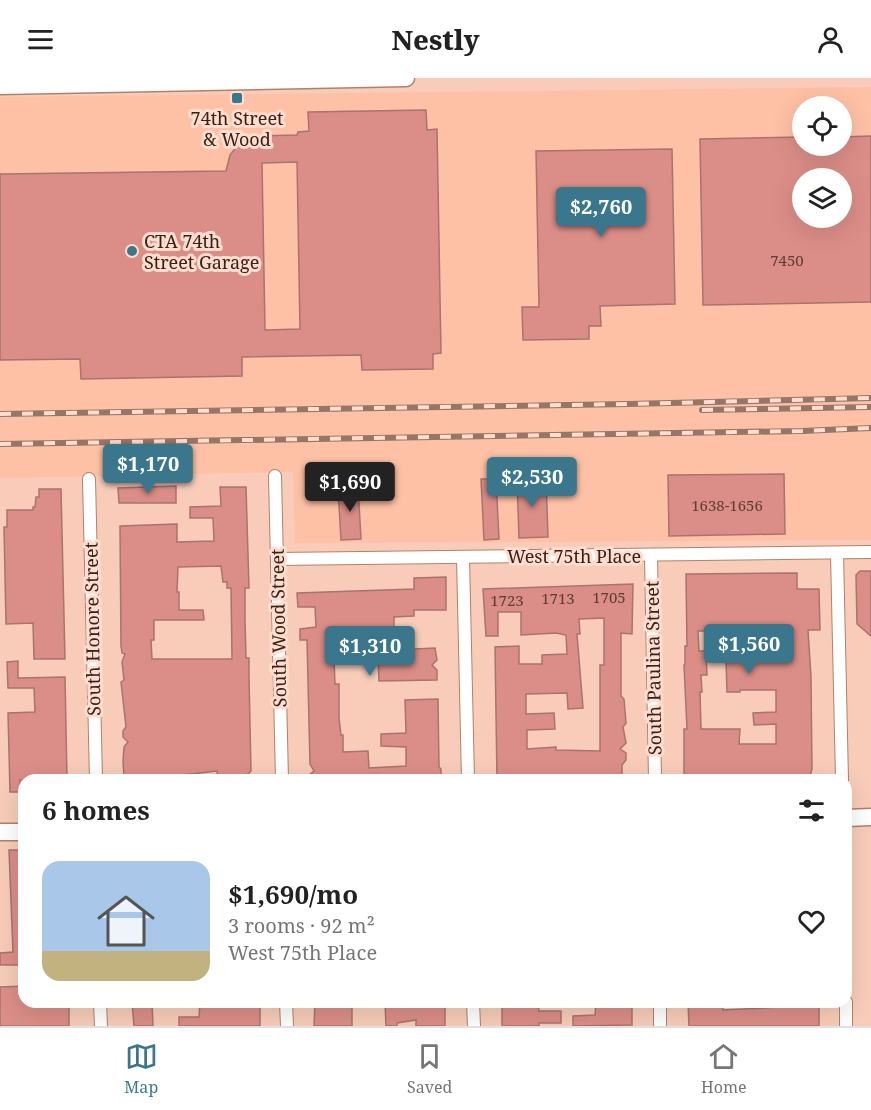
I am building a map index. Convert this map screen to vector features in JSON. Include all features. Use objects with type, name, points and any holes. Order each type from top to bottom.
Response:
[{"type":"street","points":[[0,86],[81,81],[406,78]]},
{"type":"street","name":"South Wood Street","points":[[275,476],[282,774]]},
{"type":"street","name":"South Honore Street","points":[[89,479],[96,774]]},
{"type":"street","points":[[837,552],[842,774]]},
{"type":"street","name":"West 75th Place","points":[[277,559],[871,552]]},
{"type":"street","name":"South Paulina Street","points":[[651,555],[655,774]]},
{"type":"street","points":[[463,557],[468,774]]},
{"type":"street","points":[[852,818],[871,818]]},
{"type":"street","points":[[0,832],[18,832]]},
{"type":"street","points":[[100,1008],[101,1026]]},
{"type":"street","points":[[286,1008],[287,1026]]},
{"type":"street","points":[[473,1008],[474,1026]]},
{"type":"street","points":[[660,1008],[660,1026]]},
{"type":"street","points":[[846,1008],[846,1026]]},
{"type":"shaded area","points":[[871,87],[871,540],[295,543],[293,472],[0,478],[0,97]]},
{"type":"building","name":"CTA 74th Street Garage","points":[[426,110],[427,130],[437,129],[441,353],[433,354],[433,369],[362,370],[361,355],[242,357],[242,376],[81,379],[80,359],[0,360],[0,174],[226,171],[230,155],[246,140],[256,136],[297,135],[298,132],[309,131],[308,112]],"holes":[[[297,162],[300,329],[265,330],[262,163]]]},
{"type":"building","points":[[871,136],[871,302],[703,305],[700,139],[792,137],[792,156],[852,156],[852,137]]},
{"type":"building","points":[[672,149],[675,304],[600,306],[601,326],[589,326],[589,339],[523,340],[522,307],[539,307],[536,151]]},
{"type":"building","points":[[784,474],[785,534],[669,536],[668,475]]},
{"type":"building","points":[[546,478],[548,537],[519,538],[517,479]]},
{"type":"building","points":[[481,479],[496,479],[499,539],[484,540]]},
{"type":"building","points":[[176,486],[176,503],[119,503],[118,488]]},
{"type":"building","points":[[358,486],[361,539],[341,540],[338,488]]},
{"type":"building","points":[[220,487],[246,487],[249,588],[245,588],[245,621],[246,658],[249,658],[251,771],[248,774],[217,774],[217,771],[192,774],[124,774],[124,747],[128,742],[123,737],[126,727],[121,682],[124,680],[122,662],[125,654],[122,653],[121,646],[120,526],[177,524],[177,542],[214,541],[213,518],[190,518],[190,507],[221,506]],"holes":[[[221,566],[223,582],[227,582],[227,588],[231,588],[232,659],[152,659],[151,640],[154,640],[154,620],[204,620],[203,610],[179,610],[178,567]]]},
{"type":"building","points":[[39,489],[61,489],[65,659],[34,659],[33,623],[6,624],[4,527],[7,527],[7,510],[33,510],[36,497],[39,497]]},
{"type":"building","points":[[860,571],[871,571],[871,636],[857,624],[856,575]]},
{"type":"building","points":[[797,573],[797,589],[819,589],[820,630],[808,630],[811,677],[811,774],[684,774],[684,729],[687,729],[684,665],[685,646],[687,646],[686,574]],"holes":[[[698,631],[725,631],[727,692],[776,690],[776,712],[753,713],[754,725],[776,724],[776,744],[739,744],[740,729],[701,729],[701,675],[707,675],[706,651],[699,651]]]},
{"type":"building","points":[[446,577],[446,610],[414,610],[414,616],[394,617],[394,650],[435,648],[437,660],[432,665],[437,670],[437,680],[379,681],[378,659],[334,659],[335,684],[339,684],[339,718],[341,735],[343,735],[343,752],[368,751],[369,768],[406,766],[406,747],[381,746],[381,734],[406,733],[405,700],[438,699],[441,774],[310,774],[314,771],[310,764],[307,640],[300,640],[300,629],[316,627],[315,607],[298,607],[297,593],[414,589],[414,578]]},
{"type":"building","points":[[633,584],[632,634],[621,633],[621,696],[624,699],[626,723],[623,727],[626,743],[620,749],[626,753],[622,774],[497,774],[495,647],[519,646],[519,664],[542,664],[542,655],[567,654],[566,635],[556,633],[521,635],[521,612],[498,612],[498,636],[486,636],[483,589]],"holes":[[[604,618],[604,665],[600,665],[600,751],[556,750],[556,747],[527,749],[527,730],[555,729],[554,713],[526,714],[526,694],[567,693],[568,709],[583,708],[577,634],[580,634],[579,619]]]},
{"type":"building","points":[[18,661],[18,678],[65,677],[67,774],[18,774],[18,792],[10,792],[8,713],[35,712],[34,688],[8,688],[7,662]]},
{"type":"building","points":[[9,850],[18,850],[18,965],[0,965],[0,953],[13,952]]},
{"type":"building","points":[[18,986],[18,1008],[69,1008],[69,1026],[0,1026],[0,987]]},
{"type":"building","points":[[132,1008],[152,1008],[153,1026],[134,1026]]},
{"type":"building","points":[[200,1008],[260,1008],[260,1026],[179,1026],[179,1017],[199,1017]]},
{"type":"building","points":[[315,1008],[352,1008],[352,1026],[314,1026]]},
{"type":"building","points":[[385,1008],[445,1008],[445,1026],[416,1026],[416,1020],[397,1023],[397,1026],[386,1026]]},
{"type":"building","points":[[502,1008],[539,1008],[539,1011],[561,1011],[561,1023],[539,1023],[539,1026],[502,1026]]},
{"type":"building","points":[[596,1008],[632,1008],[632,1025],[573,1026],[573,1016],[595,1015]]},
{"type":"building","points":[[688,1008],[723,1008],[723,1010],[819,1008],[819,1026],[689,1026]]},
{"type":"railway","points":[[0,414],[871,398]]},
{"type":"railway","points":[[702,410],[871,407]]},
{"type":"railway","points":[[0,444],[871,428]]},
{"type":"place","name":"74th Street & Wood","points":[[237,98]]},
{"type":"place","name":"CTA 74th Street Garage","points":[[132,251]]}]
